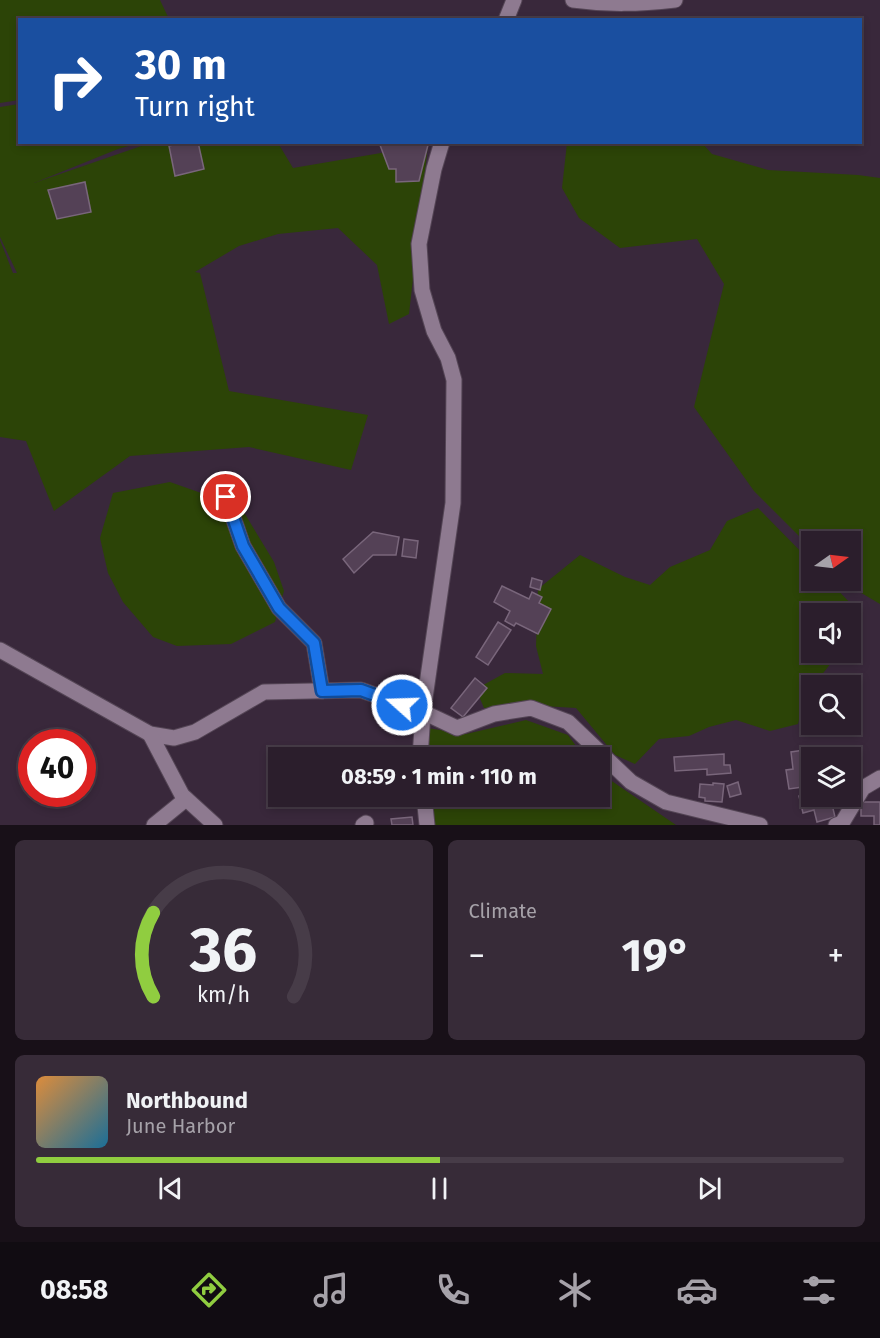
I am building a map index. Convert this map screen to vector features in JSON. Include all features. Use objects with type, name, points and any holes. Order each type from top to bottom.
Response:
[{"type":"street","points":[[507,18],[514,0]]},
{"type":"street","points":[[573,0],[633,5],[675,0]]},
{"type":"street","points":[[421,747],[423,712],[453,503],[454,380],[448,358],[434,331],[422,290],[419,244],[441,144]]},
{"type":"street","points":[[226,497],[243,546],[279,608],[314,643],[322,691]]},
{"type":"street","points":[[0,650],[150,734],[174,738],[195,732],[264,692],[361,690],[423,712],[457,728],[494,714],[531,708],[568,722],[631,782],[666,802],[739,818],[760,825]]},
{"type":"street","points":[[150,734],[186,799],[215,825]]},
{"type":"street","points":[[836,825],[842,823],[863,788],[880,778]]},
{"type":"street","points":[[154,825],[186,799]]},
{"type":"street","points":[[425,807],[427,825]]},
{"type":"green space","points":[[0,0],[160,0],[169,18],[18,18],[18,100],[0,103]]},
{"type":"green space","points":[[18,104],[18,144],[136,144],[34,183],[147,144],[279,144],[293,168],[428,145],[409,314],[389,324],[377,265],[338,228],[278,234],[239,246],[195,272],[200,273],[229,391],[368,415],[351,470],[249,447],[130,456],[54,511],[26,441],[0,437],[0,240],[13,273],[17,273],[0,237],[0,107]]},
{"type":"green space","points":[[567,144],[703,144],[712,154],[768,170],[880,178],[880,604],[858,591],[861,591],[861,531],[801,531],[801,538],[754,491],[694,407],[724,284],[697,239],[620,248],[579,218],[562,188]]},
{"type":"green space","points":[[170,482],[221,500],[245,514],[274,562],[284,591],[275,622],[231,644],[177,646],[153,637],[123,602],[108,573],[100,538],[113,493]]},
{"type":"green space","points":[[758,508],[801,552],[801,591],[839,591],[850,603],[801,603],[801,663],[831,663],[822,675],[801,675],[801,712],[798,724],[770,731],[736,720],[709,727],[689,736],[659,739],[635,764],[615,755],[576,708],[543,706],[484,708],[476,689],[505,673],[543,674],[536,646],[538,589],[580,555],[625,577],[650,585],[670,567],[710,550],[727,521]]},
{"type":"green space","points":[[526,720],[568,735],[577,747],[427,747],[427,728],[466,734]]},
{"type":"green space","points":[[610,780],[676,825],[433,825],[430,807],[610,807]]},
{"type":"building","points":[[198,144],[204,169],[175,176],[169,146]]},
{"type":"building","points":[[380,145],[428,145],[419,181],[396,182],[396,169],[389,169]]},
{"type":"building","points":[[85,182],[91,212],[57,219],[48,190]]},
{"type":"building","points":[[373,532],[399,537],[396,555],[373,555],[354,573],[343,559]]},
{"type":"building","points":[[404,539],[418,541],[416,558],[402,556]]},
{"type":"building","points":[[532,578],[542,581],[540,590],[530,587]]},
{"type":"building","points":[[502,586],[529,599],[532,592],[542,597],[539,603],[551,609],[538,634],[516,623],[514,626],[505,621],[510,611],[494,602]]},
{"type":"building","points":[[498,622],[511,630],[488,665],[476,657]]},
{"type":"building","points":[[475,678],[487,688],[463,717],[451,708]]},
{"type":"building","points":[[801,750],[801,787],[789,789],[786,770],[793,769],[791,752]]},
{"type":"building","points":[[724,754],[724,765],[730,765],[731,773],[707,775],[707,769],[675,771],[674,757]]},
{"type":"building","points":[[738,782],[741,794],[730,797],[727,786]]},
{"type":"building","points":[[713,783],[724,784],[722,802],[705,801],[705,798],[699,797],[700,784],[713,785]]},
{"type":"building","points":[[861,802],[880,802],[880,825],[874,825],[874,816],[861,816]]},
{"type":"building","points":[[802,807],[833,807],[835,817],[817,822],[814,810],[803,813]]},
{"type":"building","points":[[412,817],[413,825],[392,825],[391,819]]},
{"type":"route","points":[[226,497],[243,546],[279,608],[314,643],[322,691],[361,690],[402,705]]}]
